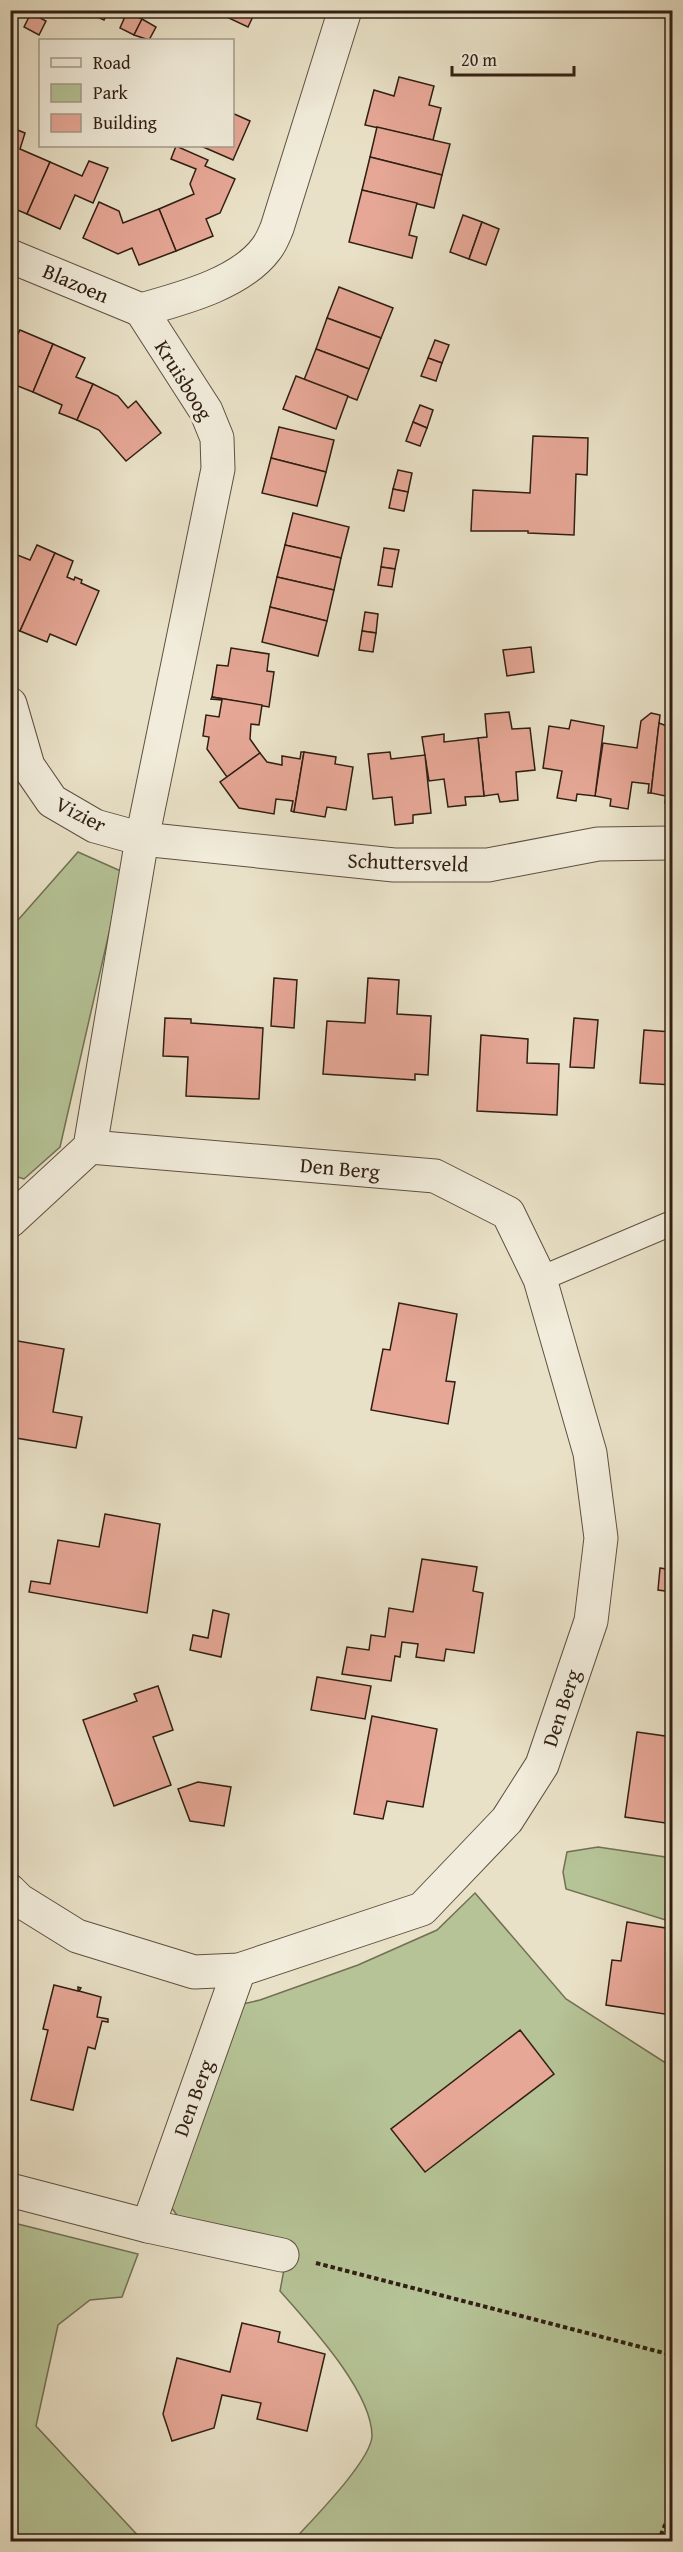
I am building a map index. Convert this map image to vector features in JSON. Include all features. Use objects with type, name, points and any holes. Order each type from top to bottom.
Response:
[{"type":"street","points":[[141,310],[214,286],[245,269],[266,250],[278,228],[345,10]]},
{"type":"street","name":"Blazoen","points":[[10,256],[141,310]]},
{"type":"street","name":"Kruisboog","points":[[141,310],[206,411],[217,438],[218,469],[142,839]]},
{"type":"street","name":"Vizier","points":[[10,704],[28,766],[52,801],[95,826],[142,839]]},
{"type":"street","points":[[10,1221],[90,1147],[142,839]]},
{"type":"street","name":"Schuttersveld","points":[[142,839],[394,865],[488,865],[598,844],[672,843]]},
{"type":"street","name":"Den Berg","points":[[10,1891],[19,1900],[78,1936],[195,1972],[238,1970],[422,1909],[507,1820],[542,1765],[591,1621],[601,1538],[590,1453],[540,1280],[508,1213],[435,1176],[90,1147]]},
{"type":"street","name":"Den Berg","points":[[148,2226],[238,1970]]},
{"type":"street","points":[[10,2190],[148,2226],[282,2254]]},
{"type":"lane","points":[[540,1280],[672,1223]]},
{"type":"path","points":[[282,2254],[672,2355]]},
{"type":"path","points":[[658,2541],[672,2508]]},
{"type":"green space","points":[[78,852],[123,872],[60,1147],[24,1179],[11,1175],[11,928]]},
{"type":"green space","points":[[598,1847],[672,1858],[672,1922],[566,1889],[563,1872],[567,1852]]},
{"type":"green space","points":[[475,1893],[566,1999],[672,2067],[672,2541],[293,2541],[339,2490],[362,2460],[372,2436],[369,2418],[362,2399],[336,2359],[280,2291],[288,2248],[179,2218],[169,2204],[221,2009],[260,2000],[358,1965],[437,1930]]},
{"type":"green space","points":[[10,2222],[138,2254],[122,2297],[90,2300],[58,2325],[36,2426],[143,2541],[11,2541]]},
{"type":"building","points":[[90,10],[109,10],[104,20],[89,13]]},
{"type":"building","points":[[220,10],[256,10],[248,27],[218,13]]},
{"type":"building","points":[[127,12],[142,19],[134,35],[120,28]]},
{"type":"building","points":[[31,13],[46,21],[39,35],[24,27]]},
{"type":"building","points":[[142,19],[156,27],[150,39],[134,35]]},
{"type":"building","points":[[399,77],[434,86],[429,105],[441,108],[433,140],[365,125],[374,90],[394,96]]},
{"type":"building","points":[[234,114],[250,121],[233,160],[203,147],[234,147]]},
{"type":"building","points":[[10,127],[25,133],[20,149],[50,162],[27,214],[10,207]]},
{"type":"building","points":[[377,127],[450,144],[442,175],[370,157]]},
{"type":"building","points":[[176,147],[178,147],[208,160],[205,166],[235,179],[220,213],[206,219],[213,236],[176,251],[159,209],[194,194],[190,184],[196,169],[171,159]]},
{"type":"building","points":[[370,157],[442,175],[434,208],[362,190]]},
{"type":"building","points":[[89,161],[108,168],[93,203],[75,195],[60,229],[27,214],[50,162],[82,176]]},
{"type":"building","points":[[362,190],[417,203],[409,235],[417,237],[412,258],[349,242]]},
{"type":"building","points":[[99,202],[119,211],[123,223],[159,209],[176,251],[139,265],[132,248],[118,254],[83,238]]},
{"type":"building","points":[[463,215],[482,222],[469,259],[450,252]]},
{"type":"building","points":[[482,222],[499,229],[486,265],[469,259]]},
{"type":"building","points":[[339,287],[393,308],[381,338],[327,318]]},
{"type":"building","points":[[327,318],[381,338],[369,369],[316,349]]},
{"type":"building","points":[[20,330],[53,344],[33,392],[10,383],[10,349]]},
{"type":"building","points":[[435,340],[449,345],[442,363],[428,358]]},
{"type":"building","points":[[53,344],[85,358],[76,377],[93,384],[77,420],[59,413],[62,405],[33,392]]},
{"type":"building","points":[[316,349],[369,369],[357,400],[304,380]]},
{"type":"building","points":[[428,358],[442,363],[436,381],[421,376]]},
{"type":"building","points":[[296,376],[348,396],[336,429],[283,409]]},
{"type":"building","points":[[93,384],[118,396],[128,408],[136,401],[161,433],[126,461],[99,430],[77,420]]},
{"type":"building","points":[[420,405],[433,410],[427,428],[413,422]]},
{"type":"building","points":[[413,422],[427,428],[420,446],[406,441]]},
{"type":"building","points":[[279,427],[334,440],[326,472],[271,458]]},
{"type":"building","points":[[533,436],[588,438],[587,475],[576,474],[574,535],[528,533],[528,531],[471,531],[473,490],[530,493]]},
{"type":"building","points":[[271,458],[326,472],[317,506],[262,493]]},
{"type":"building","points":[[398,470],[412,473],[408,492],[393,489]]},
{"type":"building","points":[[393,489],[408,492],[404,511],[389,508]]},
{"type":"building","points":[[293,513],[349,527],[341,558],[285,545]]},
{"type":"building","points":[[37,545],[55,553],[20,631],[10,627],[10,552],[30,560]]},
{"type":"building","points":[[285,545],[341,558],[334,590],[277,577]]},
{"type":"building","points":[[384,548],[399,550],[395,569],[381,567]]},
{"type":"building","points":[[55,553],[73,561],[67,577],[82,580],[81,583],[99,591],[76,645],[50,634],[47,642],[20,631]]},
{"type":"building","points":[[381,567],[395,569],[392,587],[378,585]]},
{"type":"building","points":[[277,577],[334,590],[327,621],[270,607]]},
{"type":"building","points":[[270,607],[327,621],[318,656],[262,642]]},
{"type":"building","points":[[365,612],[378,614],[376,633],[362,631]]},
{"type":"building","points":[[362,631],[376,633],[373,652],[359,650]]},
{"type":"building","points":[[531,647],[534,672],[507,676],[503,650]]},
{"type":"building","points":[[231,648],[269,654],[267,671],[274,672],[269,707],[212,697],[217,665],[228,666]]},
{"type":"building","points":[[212,697],[262,705],[259,725],[251,724],[250,739],[260,753],[227,777],[207,749],[209,737],[203,736],[206,715],[219,717],[222,700],[211,699]]},
{"type":"building","points":[[509,712],[512,729],[530,728],[535,770],[516,772],[518,800],[500,802],[498,794],[484,796],[478,738],[487,737],[485,714]]},
{"type":"building","points":[[651,713],[660,715],[651,793],[648,793],[649,784],[632,782],[628,809],[610,806],[611,799],[595,796],[603,743],[637,748],[641,721]]},
{"type":"building","points":[[571,720],[604,726],[595,796],[577,794],[576,801],[557,798],[562,771],[543,768],[549,726],[569,729]]},
{"type":"building","points":[[659,723],[672,728],[672,805],[665,803],[666,796],[651,793]]},
{"type":"building","points":[[444,734],[444,742],[478,738],[484,796],[465,797],[466,805],[448,807],[444,779],[429,781],[422,737]]},
{"type":"building","points":[[301,752],[304,752],[294,812],[291,811],[293,801],[276,799],[274,814],[239,808],[220,782],[260,753],[267,762],[282,765],[282,756],[300,759]]},
{"type":"building","points":[[304,752],[336,757],[335,764],[353,767],[346,810],[327,807],[325,817],[294,812]]},
{"type":"building","points":[[390,752],[391,759],[425,755],[431,813],[413,815],[413,823],[395,825],[392,797],[373,799],[368,754]]},
{"type":"building","points":[[274,978],[297,980],[294,1028],[271,1026]]},
{"type":"building","points":[[368,978],[399,980],[397,1014],[431,1016],[428,1075],[415,1074],[415,1080],[323,1074],[327,1021],[365,1023]]},
{"type":"building","points":[[165,1018],[191,1019],[191,1023],[263,1028],[259,1099],[186,1096],[188,1057],[163,1056]]},
{"type":"building","points":[[574,1018],[598,1020],[594,1068],[570,1067]]},
{"type":"building","points":[[644,1030],[672,1032],[672,1085],[640,1083]]},
{"type":"building","points":[[481,1035],[528,1039],[527,1063],[559,1064],[557,1115],[477,1111]]},
{"type":"building","points":[[399,1303],[457,1314],[446,1381],[455,1382],[448,1424],[371,1410],[383,1349],[390,1350]]},
{"type":"building","points":[[12,1340],[64,1349],[53,1412],[82,1417],[76,1448],[10,1437]]},
{"type":"building","points":[[105,1514],[160,1524],[147,1613],[29,1592],[31,1581],[50,1584],[58,1540],[99,1547]]},
{"type":"building","points":[[422,1559],[477,1567],[473,1591],[483,1593],[474,1653],[446,1649],[444,1661],[416,1657],[418,1644],[402,1642],[400,1657],[395,1656],[391,1681],[342,1674],[347,1647],[369,1650],[371,1635],[385,1637],[389,1608],[413,1612]]},
{"type":"building","points":[[660,1568],[672,1570],[672,1592],[658,1590]]},
{"type":"building","points":[[213,1610],[229,1614],[221,1657],[190,1650],[193,1635],[208,1638]]},
{"type":"building","points":[[317,1677],[371,1686],[365,1719],[311,1710]]},
{"type":"building","points":[[158,1686],[173,1730],[153,1737],[171,1785],[114,1806],[83,1720],[137,1701],[134,1694]]},
{"type":"building","points":[[372,1716],[437,1729],[423,1807],[387,1801],[383,1819],[354,1814]]},
{"type":"building","points":[[637,1732],[672,1737],[672,1824],[625,1817]]},
{"type":"building","points":[[198,1782],[231,1787],[224,1826],[190,1821],[178,1789]]},
{"type":"building","points":[[627,1922],[672,1929],[671,2015],[606,2005],[612,1960],[621,1961]]},
{"type":"building","points":[[54,1985],[78,1991],[78,1987],[81,1988],[79,1991],[101,1997],[97,2017],[108,2019],[108,2022],[102,2021],[95,2049],[88,2047],[73,2110],[31,2100],[48,2030],[43,2029]]},
{"type":"building","points":[[520,2030],[554,2074],[425,2172],[391,2129]]},
{"type":"building","points":[[242,2323],[280,2332],[278,2342],[325,2354],[307,2431],[257,2419],[261,2403],[222,2395],[214,2428],[172,2441],[163,2414],[177,2358],[230,2372]]}]
